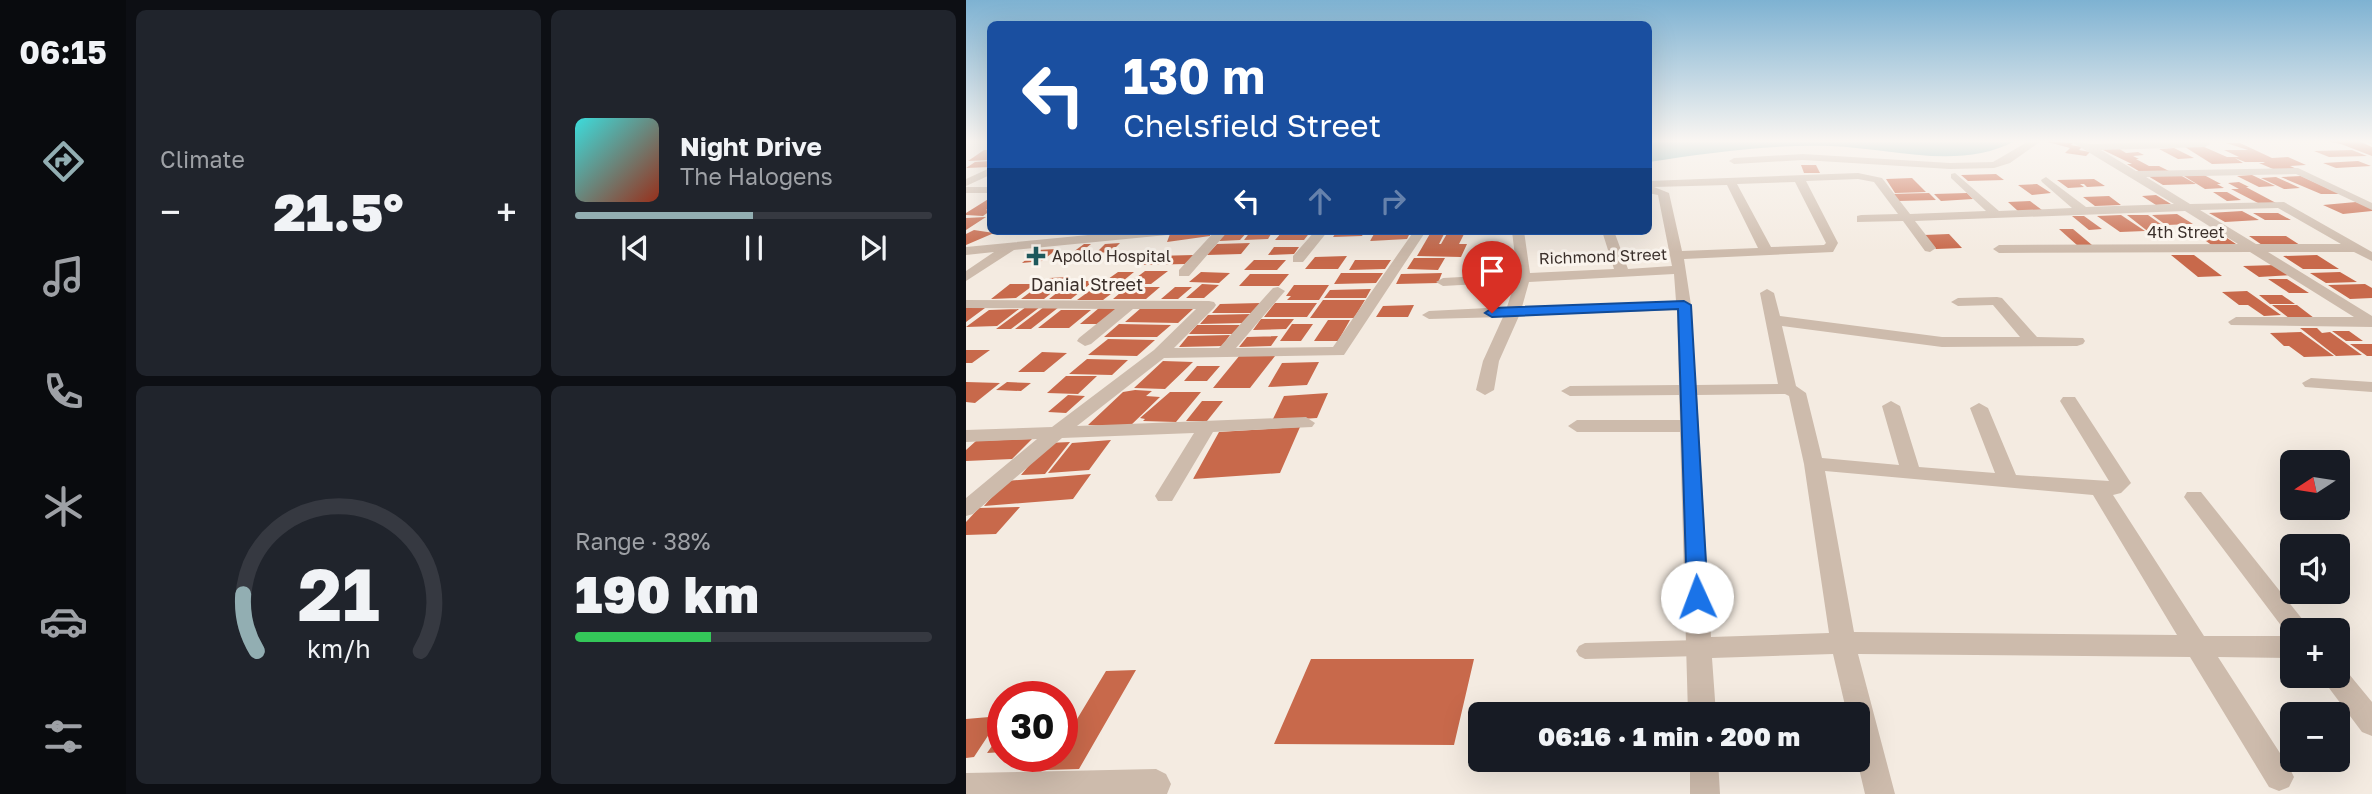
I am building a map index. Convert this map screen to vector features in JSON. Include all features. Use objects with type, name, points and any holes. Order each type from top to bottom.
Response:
[{"type":"street","points":[[1652,187],[1783,178]]},
{"type":"street","name":"Richmond Street","points":[[1443,282],[1622,272],[1766,251],[1828,249],[1832,243],[1799,178]]},
{"type":"street","points":[[1868,178],[1878,180],[1930,248]]},
{"type":"street","points":[[1957,178],[1996,214]]},
{"type":"street","points":[[2140,178],[2372,322]]},
{"type":"street","points":[[2312,178],[2372,207]]},
{"type":"street","points":[[2046,180],[2083,211]]},
{"type":"street","points":[[1732,185],[1766,251]]},
{"type":"street","points":[[1652,188],[1663,193],[1684,305],[1701,702]]},
{"type":"street","points":[[966,190],[987,190]]},
{"type":"street","points":[[1861,219],[2280,204],[2372,257]]},
{"type":"street","points":[[966,250],[1126,235]]},
{"type":"street","points":[[1184,273],[1218,235]]},
{"type":"street","points":[[1298,259],[1319,235]]},
{"type":"street","points":[[966,509],[1055,434],[1160,353],[1338,352],[1417,235]]},
{"type":"street","points":[[1486,390],[1491,361],[1513,312],[1524,276],[1519,235]]},
{"type":"street","points":[[1609,235],[1622,272]]},
{"type":"street","points":[[966,277],[1013,246]]},
{"type":"street","name":"4th Street","points":[[1999,249],[2259,250],[2372,247]]},
{"type":"street","points":[[1223,353],[1278,291]]},
{"type":"street","points":[[1768,293],[1788,389]]},
{"type":"street","points":[[1958,302],[1992,295],[2033,342]]},
{"type":"street","name":"Danial Street","points":[[966,304],[1209,305],[1160,353]]},
{"type":"street","points":[[1085,341],[1130,304]]},
{"type":"street","points":[[1429,315],[1684,305]]},
{"type":"street","points":[[1773,320],[1942,342],[2077,341]]},
{"type":"street","points":[[2236,322],[2372,322]]},
{"type":"street","points":[[2311,383],[2372,387]]},
{"type":"street","points":[[1570,391],[1788,389],[1797,393],[1814,464],[1843,643],[1880,794]]},
{"type":"street","points":[[1814,464],[2009,482],[2114,488],[2121,483],[2069,401]]},
{"type":"street","points":[[1891,406],[1912,472]]},
{"type":"street","points":[[1979,408],[2009,482]]},
{"type":"street","points":[[966,436],[1306,423]]},
{"type":"street","points":[[1577,426],[1690,426]]},
{"type":"street","points":[[1165,496],[1207,427]]},
{"type":"street","points":[[2099,489],[2279,776]]},
{"type":"street","points":[[2194,498],[2289,618]]},
{"type":"street","points":[[1699,648],[1843,643],[2280,647]]},
{"type":"street","points":[[2344,688],[2372,723]]},
{"type":"street","points":[[1704,772],[1705,794]]},
{"type":"street","points":[[966,788],[1156,784]]},
{"type":"lane","points":[[1585,651],[1699,648]]},
{"type":"building","points":[[1912,178],[1926,192],[1895,193],[1886,179]]},
{"type":"building","points":[[1965,178],[2004,180],[1968,181]]},
{"type":"building","points":[[2151,178],[2185,178],[2196,184],[2163,185]]},
{"type":"building","points":[[2187,178],[2210,178],[2224,188],[2205,189]]},
{"type":"building","points":[[2241,178],[2258,178],[2275,186],[2259,187]]},
{"type":"building","points":[[2261,178],[2278,178],[2300,188],[2284,189]]},
{"type":"building","points":[[2283,178],[2305,178],[2340,194],[2321,194]]},
{"type":"building","points":[[2094,179],[2105,186],[2087,187],[2080,184],[2084,187],[2068,188],[2057,180]]},
{"type":"building","points":[[2239,182],[2276,203],[2258,203],[2231,189],[2239,189],[2228,183]]},
{"type":"building","points":[[2037,184],[2051,193],[2032,195],[2018,185]]},
{"type":"building","points":[[2213,192],[2227,192],[2241,200],[2227,201]]},
{"type":"building","points":[[1929,193],[1936,200],[1898,201],[1892,194]]},
{"type":"building","points":[[1967,193],[1973,199],[1941,201],[1934,194]]},
{"type":"building","points":[[2156,195],[2171,204],[2156,205],[2142,196]]},
{"type":"building","points":[[2109,196],[2121,205],[2095,206],[2083,197]]},
{"type":"building","points":[[987,200],[987,213],[983,216],[966,213]]},
{"type":"building","points":[[2030,201],[2042,210],[2018,211],[2008,202]]},
{"type":"building","points":[[2356,202],[2372,208],[2372,211],[2343,214],[2323,205]]},
{"type":"building","points":[[2242,211],[2259,220],[2225,222],[2209,213]]},
{"type":"building","points":[[2253,213],[2278,213],[2291,220],[2265,220]]},
{"type":"building","points":[[2177,214],[2193,224],[2166,225],[2152,215]]},
{"type":"building","points":[[2121,215],[2145,231],[2120,232],[2097,216]]},
{"type":"building","points":[[2127,215],[2148,215],[2172,232],[2150,233]]},
{"type":"building","points":[[2072,216],[2084,216],[2102,229],[2089,230]]},
{"type":"building","points":[[986,217],[966,230],[966,218]]},
{"type":"building","points":[[2059,229],[2073,229],[2092,245],[2078,246]]},
{"type":"building","points":[[974,230],[987,232],[989,235],[966,245],[966,234]]},
{"type":"building","points":[[1949,234],[1962,248],[1936,249],[1924,235]]},
{"type":"building","points":[[1170,235],[1210,235],[1210,236],[1167,242]]},
{"type":"building","points":[[1224,235],[1244,235],[1240,240],[1219,241]]},
{"type":"building","points":[[1248,235],[1270,235],[1268,239],[1244,240]]},
{"type":"building","points":[[1279,235],[1308,235],[1304,240],[1275,240]]},
{"type":"building","points":[[1334,235],[1363,235],[1362,236],[1333,237]]},
{"type":"building","points":[[1373,235],[1409,235],[1407,239],[1370,241]]},
{"type":"building","points":[[1429,235],[1444,235],[1441,244],[1446,235],[1464,235],[1459,244],[1467,244],[1461,257],[1417,256]]},
{"type":"building","points":[[2199,236],[2224,236],[2239,246],[2213,246]]},
{"type":"building","points":[[2249,236],[2286,236],[2303,247],[2265,247]]},
{"type":"building","points":[[1120,243],[1111,252],[1096,253],[1105,244]]},
{"type":"building","points":[[1250,243],[1241,254],[1207,255],[1217,244]]},
{"type":"building","points":[[1084,244],[1091,244],[1086,248],[1092,248],[1078,260],[1061,261]]},
{"type":"building","points":[[1274,247],[1299,247],[1294,254],[1268,255]]},
{"type":"building","points":[[1057,249],[1042,261],[1022,263],[1037,250]]},
{"type":"building","points":[[1194,255],[1185,264],[1143,265],[1154,256]]},
{"type":"building","points":[[2171,255],[2194,255],[2222,276],[2198,277]]},
{"type":"building","points":[[2317,255],[2339,269],[2303,269],[2283,256]]},
{"type":"building","points":[[1347,256],[1338,269],[1305,269],[1315,257]]},
{"type":"building","points":[[1414,258],[1445,258],[1438,270],[1407,269]]},
{"type":"building","points":[[1254,260],[1286,260],[1277,270],[1244,270]]},
{"type":"building","points":[[1355,260],[1391,260],[1385,269],[1349,270]]},
{"type":"building","points":[[2276,265],[2292,275],[2259,277],[2243,266]]},
{"type":"building","points":[[1145,271],[1168,271],[1151,284],[1128,284]]},
{"type":"building","points":[[1118,272],[1134,272],[1118,285],[1101,284]]},
{"type":"building","points":[[1201,272],[1230,273],[1219,283],[1189,282]]},
{"type":"building","points":[[2340,272],[2357,282],[2326,283],[2310,273]]},
{"type":"building","points":[[1341,273],[1383,273],[1376,283],[1334,284]]},
{"type":"building","points":[[1442,273],[1438,283],[1396,284],[1401,274]]},
{"type":"building","points":[[1250,274],[1289,274],[1279,286],[1239,286]]},
{"type":"building","points":[[1071,277],[1044,299],[1021,299],[1049,278]]},
{"type":"building","points":[[2268,279],[2287,279],[2309,293],[2289,293]]},
{"type":"building","points":[[1072,281],[1094,281],[1071,299],[1049,299]]},
{"type":"building","points":[[1010,284],[1035,284],[1016,298],[991,299]]},
{"type":"building","points":[[1202,284],[1219,285],[1204,298],[1186,298]]},
{"type":"building","points":[[2365,284],[2372,288],[2372,298],[2350,299],[2328,285]]},
{"type":"building","points":[[1294,285],[1329,285],[1319,300],[1287,300],[1291,296],[1286,296]]},
{"type":"building","points":[[1095,287],[1120,287],[1103,300],[1077,300]]},
{"type":"building","points":[[1127,287],[1160,287],[1146,299],[1113,299]]},
{"type":"building","points":[[1175,287],[1192,287],[1178,299],[1161,299]]},
{"type":"building","points":[[1371,289],[1366,298],[1324,298],[1330,290]]},
{"type":"building","points":[[2247,291],[2281,315],[2264,316],[2248,305],[2239,305],[2222,292]]},
{"type":"building","points":[[2259,295],[2282,295],[2295,304],[2270,304]]},
{"type":"building","points":[[1323,300],[1365,300],[1354,318],[1310,318]]},
{"type":"building","points":[[1260,303],[1253,313],[1212,313],[1220,304]]},
{"type":"building","points":[[1275,303],[1317,303],[1307,317],[1264,317]]},
{"type":"building","points":[[1414,305],[1408,317],[1376,317],[1383,306]]},
{"type":"building","points":[[2272,305],[2297,305],[2314,318],[2289,318]]},
{"type":"building","points":[[1026,307],[1040,307],[1011,329],[996,329]]},
{"type":"building","points":[[1044,307],[1059,307],[1031,329],[1015,329]]},
{"type":"building","points":[[966,308],[985,308],[966,322]]},
{"type":"building","points":[[1099,308],[1121,309],[1101,324],[1080,324]]},
{"type":"building","points":[[1141,308],[1193,309],[1178,323],[1125,322]]},
{"type":"building","points":[[1019,309],[997,326],[966,327],[989,310]]},
{"type":"building","points":[[1061,310],[1091,310],[1069,328],[1038,328]]},
{"type":"building","points":[[1251,314],[1243,323],[1200,324],[1208,315]]},
{"type":"building","points":[[1261,319],[1294,319],[1286,329],[1253,330]]},
{"type":"building","points":[[1328,320],[1350,320],[1338,341],[1314,341]]},
{"type":"building","points":[[1119,324],[1171,325],[1157,337],[1104,337]]},
{"type":"building","points":[[1292,324],[1313,324],[1301,341],[1280,341]]},
{"type":"building","points":[[1197,325],[1240,325],[1233,334],[1189,334]]},
{"type":"building","points":[[2300,328],[2317,328],[2322,333],[2330,332],[2362,355],[2336,356]]},
{"type":"building","points":[[2332,331],[2349,331],[2363,341],[2346,341]]},
{"type":"building","points":[[2301,332],[2334,356],[2304,357],[2289,346],[2284,346],[2270,333]]},
{"type":"building","points":[[1230,335],[1222,346],[1179,347],[1188,336]]},
{"type":"building","points":[[1278,336],[1271,346],[1239,347],[1247,337]]},
{"type":"building","points":[[1108,339],[1155,340],[1137,356],[1088,355]]},
{"type":"building","points":[[2350,344],[2372,344],[2372,356],[2367,356]]},
{"type":"building","points":[[966,350],[990,350],[972,363],[966,363]]},
{"type":"building","points":[[1042,352],[1067,353],[1044,372],[1018,372]]},
{"type":"building","points":[[1240,355],[1275,356],[1250,388],[1213,388]]},
{"type":"building","points":[[1087,359],[1128,360],[1112,375],[1069,374]]},
{"type":"building","points":[[1163,361],[1193,362],[1165,389],[1134,388]]},
{"type":"building","points":[[1319,362],[1307,385],[1268,387],[1282,363]]},
{"type":"building","points":[[1197,366],[1220,366],[1207,381],[1184,381]]},
{"type":"building","points":[[1066,376],[1097,376],[1078,394],[1047,393]]},
{"type":"building","points":[[966,382],[1000,383],[975,403],[966,402]]},
{"type":"building","points":[[1007,382],[1031,383],[1021,391],[996,390]]},
{"type":"building","points":[[1152,391],[1146,396],[1160,397],[1129,427],[1088,425],[1123,392]]},
{"type":"building","points":[[1170,392],[1201,392],[1176,422],[1143,421],[1145,419],[1140,418]]},
{"type":"building","points":[[1328,393],[1317,418],[1272,421],[1284,396]]},
{"type":"building","points":[[1068,395],[1085,396],[1066,413],[1048,412]]},
{"type":"building","points":[[1202,401],[1223,401],[1207,421],[1186,421]]},
{"type":"building","points":[[1300,427],[1280,473],[1193,479],[1219,432]]},
{"type":"building","points":[[1032,439],[1012,459],[966,461],[966,450],[976,441]]},
{"type":"building","points":[[1111,440],[1089,470],[1048,473],[1072,443]]},
{"type":"building","points":[[1070,442],[1045,474],[1021,475],[1048,443]]},
{"type":"building","points":[[1091,474],[1073,499],[984,506],[1006,481]]},
{"type":"building","points":[[1020,507],[996,534],[966,535],[966,522],[979,508]]},
{"type":"building","points":[[1311,659],[1474,659],[1454,745],[1274,744]]},
{"type":"building","points":[[1136,670],[1078,769],[1078,717],[1106,671]]},
{"type":"building","points":[[987,717],[987,737],[974,757],[966,758],[966,719]]},
{"type":"place","name":"Apollo Hospital","points":[[1036,256]]},
{"type":"route","points":[[1492,313],[1684,305],[1697,597]]}]
